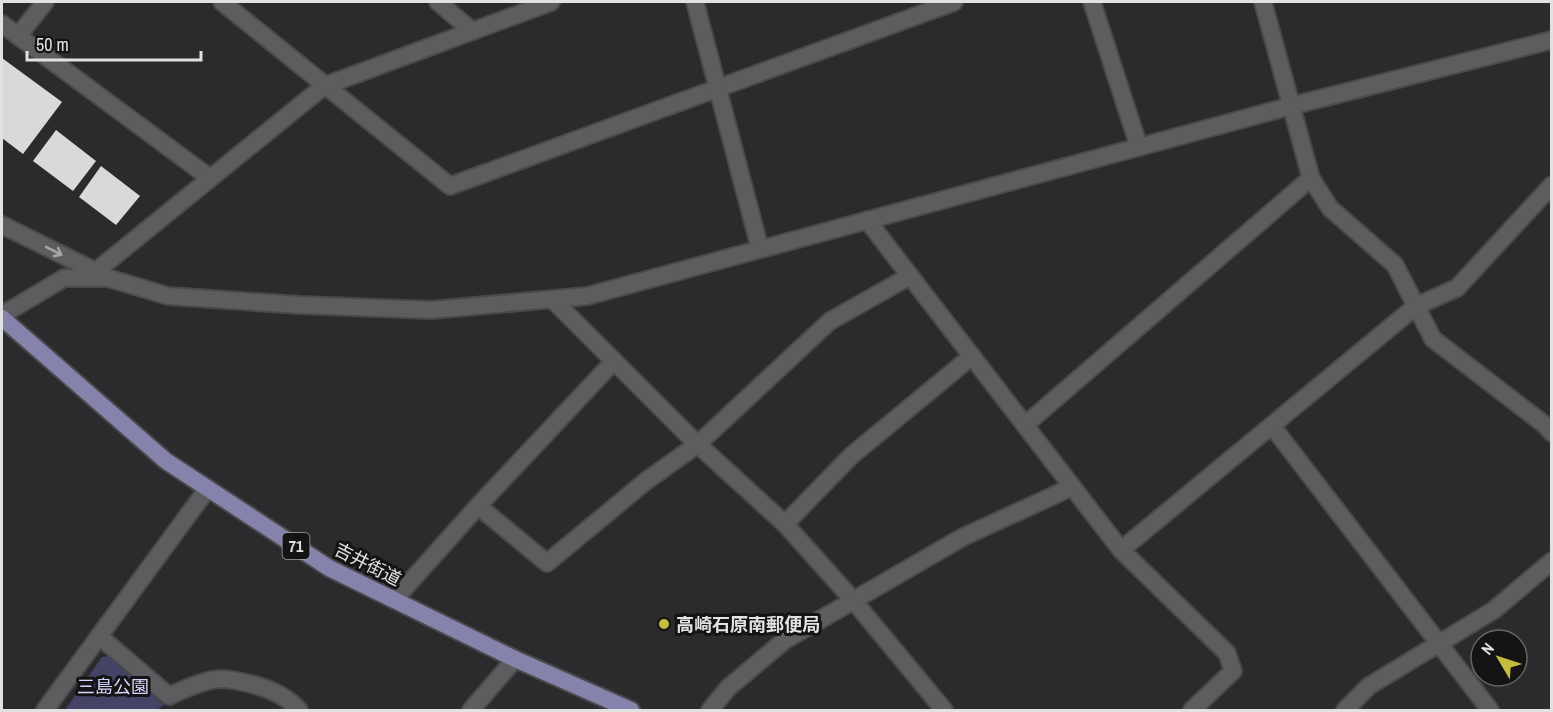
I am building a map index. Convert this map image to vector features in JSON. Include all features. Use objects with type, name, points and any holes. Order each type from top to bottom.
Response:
[{"type":"main road","name":"吉井街道","points":[[2,317],[166,461],[329,568],[515,659],[631,711]]},
{"type":"street","points":[[18,36],[45,2]]},
{"type":"street","points":[[222,2],[450,186],[954,2]]},
{"type":"street","points":[[438,2],[472,31]]},
{"type":"street","points":[[2,317],[64,278],[102,275],[210,178],[324,86],[551,2]]},
{"type":"street","points":[[695,2],[760,249]]},
{"type":"street","points":[[1092,2],[1139,147]]},
{"type":"street","points":[[1263,2],[1311,178],[1330,208],[1395,265],[1433,339],[1549,426]]},
{"type":"street","points":[[2,24],[210,178]]},
{"type":"street","points":[[2,225],[102,275],[168,296],[300,305],[432,310],[587,296],[1292,106],[1551,40]]},
{"type":"street","points":[[1025,425],[1311,178]]},
{"type":"street","points":[[1121,550],[1416,306],[1457,288],[1551,185]]},
{"type":"street","points":[[867,220],[1121,550],[1227,652],[1233,671],[1192,711]]},
{"type":"street","points":[[478,506],[547,563],[646,481],[698,444],[830,321],[910,276]]},
{"type":"street","points":[[552,299],[698,444],[785,524],[853,600],[944,711]]},
{"type":"street","points":[[785,524],[850,456],[972,356]]},
{"type":"street","points":[[394,600],[614,360]]},
{"type":"street","points":[[1272,426],[1490,711]]},
{"type":"street","points":[[710,711],[728,688],[785,640],[963,537],[1072,487]]},
{"type":"street","points":[[45,711],[208,488]]},
{"type":"street","points":[[1346,711],[1369,686],[1494,610],[1551,561]]},
{"type":"street","points":[[99,636],[169,696],[194,685],[223,679],[246,682],[272,690],[294,704],[299,711]]},
{"type":"street","points":[[471,711],[515,659]]},
{"type":"green space","name":"三島公園","points":[[114,656],[167,702],[157,710],[65,710],[102,657]]},
{"type":"building","points":[[2,58],[62,102],[23,154],[2,138]]},
{"type":"building","points":[[56,130],[96,161],[73,191],[33,161]]},
{"type":"building","points":[[101,166],[140,196],[116,225],[79,197]]},
{"type":"place","name":"高崎石原南郵便局","points":[[664,624]]}]
